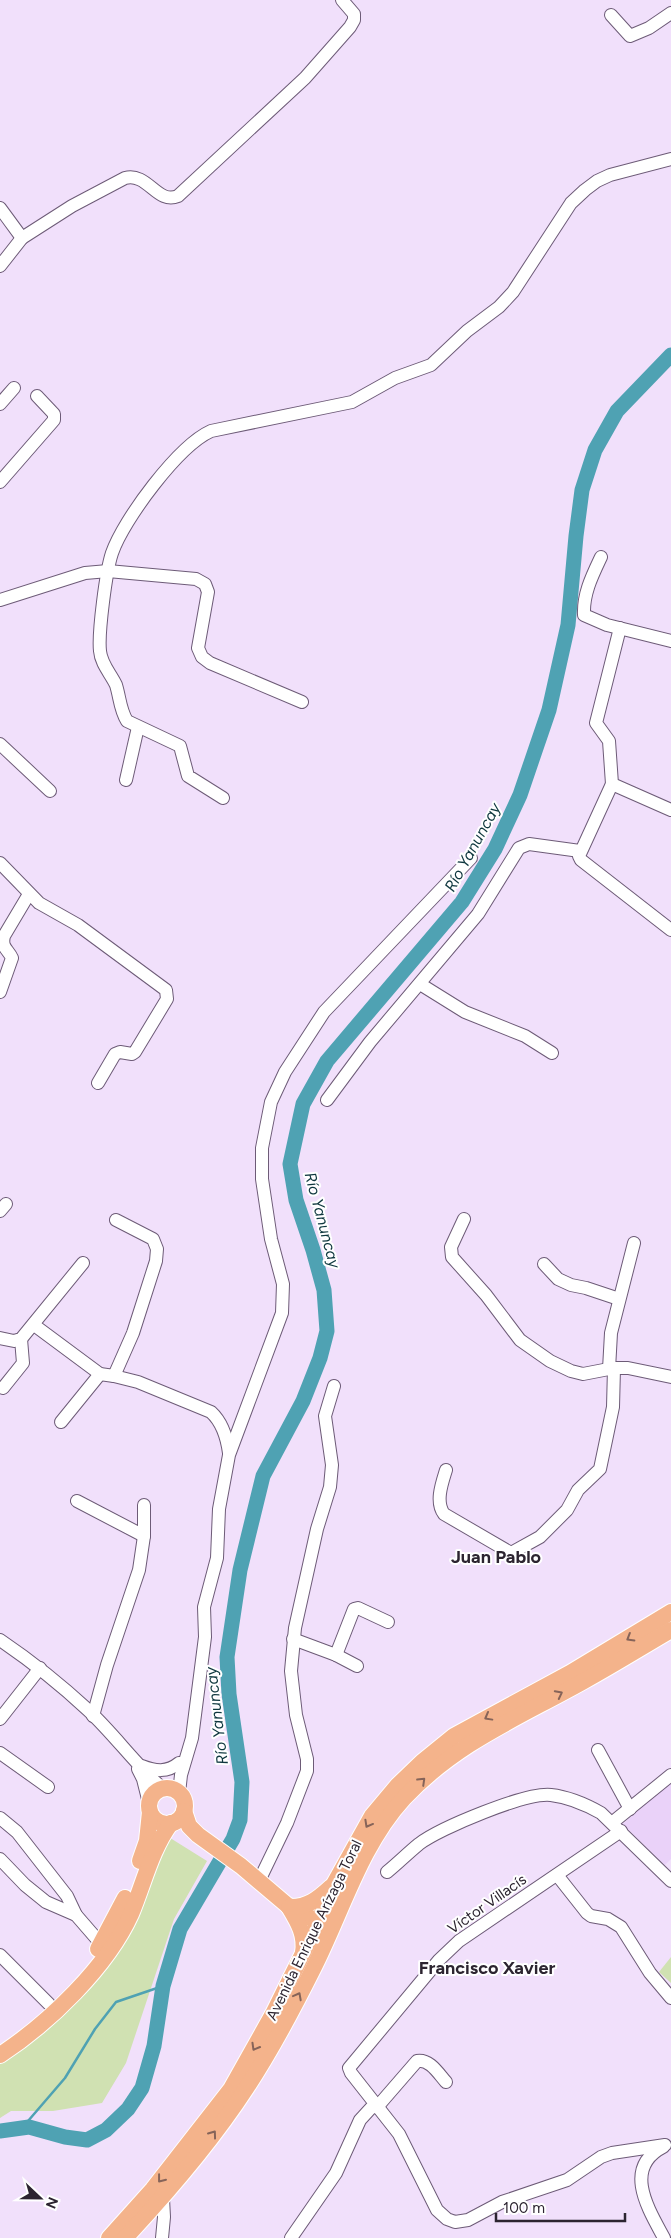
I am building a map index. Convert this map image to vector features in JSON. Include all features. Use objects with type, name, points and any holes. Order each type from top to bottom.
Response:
[{"type":"main road","name":"Avenida Enrique Arízaga Toral","points":[[109,2238],[153,2189],[231,2089],[273,2014],[303,1954],[325,1926],[333,1886],[372,1816],[398,1785],[422,1762],[454,1736],[570,1673],[671,1612]]},
{"type":"main road","name":"Avenida Enrique Arízaga Toral","points":[[125,2238],[163,2198],[246,2088],[283,2025],[325,1926],[373,1840],[404,1799],[429,1774],[458,1750],[490,1730],[583,1682],[671,1630]]},
{"type":"main road","points":[[0,2043],[49,2004],[84,1968],[102,1945],[120,1910],[143,1854],[154,1794],[169,1790],[184,1802],[157,1845],[131,1913],[108,1952],[55,2011],[0,2055]]},
{"type":"main road","points":[[150,1808],[156,1820],[175,1819],[189,1826],[290,1906],[325,1926]]},
{"type":"main road","points":[[290,1906],[303,1906],[319,1898],[333,1886]]},
{"type":"main road","points":[[290,1906],[302,1931],[303,1954]]},
{"type":"street","points":[[0,266],[22,238],[72,206],[125,178],[132,176],[140,178],[164,197],[172,198],[178,196],[305,78],[350,27],[354,20],[354,14],[342,0]]},
{"type":"street","points":[[611,15],[630,36],[649,28],[671,13]]},
{"type":"street","points":[[222,798],[188,776],[180,746],[128,721],[123,715],[116,686],[102,660],[100,651],[108,572],[112,553],[127,524],[142,502],[198,437],[211,431],[347,403],[394,378],[431,366],[467,332],[499,307],[513,292],[571,203],[585,190],[597,181],[610,175],[671,159]]},
{"type":"street","points":[[0,208],[22,238]]},
{"type":"street","points":[[0,404],[14,388]]},
{"type":"street","points":[[0,482],[54,420],[54,414],[37,396]]},
{"type":"street","points":[[601,557],[591,577],[584,599],[584,615],[590,619],[620,628],[671,641]]},
{"type":"street","points":[[0,600],[85,573],[108,572],[196,579],[205,584],[208,592],[198,648],[202,657],[210,663],[302,702]]},
{"type":"street","points":[[620,628],[596,723],[609,741],[612,784],[578,856],[671,930]]},
{"type":"street","points":[[126,780],[138,727]]},
{"type":"street","points":[[0,744],[50,791]]},
{"type":"street","points":[[612,784],[671,810]]},
{"type":"street","points":[[327,1100],[370,1042],[478,914],[519,848],[529,844],[580,851]]},
{"type":"street","points":[[0,1640],[40,1668],[93,1716],[135,1763],[169,1790],[192,1738],[204,1637],[204,1607],[217,1558],[219,1509],[229,1455],[282,1313],[284,1300],[283,1284],[271,1239],[262,1179],[262,1148],[271,1102],[285,1072],[324,1012],[471,858]]},
{"type":"street","points":[[0,863],[29,894],[49,909],[78,925],[163,986],[168,994],[164,1005],[135,1052],[132,1054],[120,1052],[115,1054],[98,1083]]},
{"type":"street","points":[[0,992],[12,958],[2,943],[4,936],[29,894]]},
{"type":"street","points":[[420,984],[465,1012],[525,1036],[552,1053]]},
{"type":"street","points":[[464,1219],[451,1247],[452,1257],[486,1295],[520,1340],[550,1361],[571,1371],[583,1374],[611,1368],[628,1368],[671,1377]]},
{"type":"street","points":[[114,1376],[133,1333],[156,1261],[157,1249],[152,1240],[116,1220]]},
{"type":"street","points":[[446,1470],[439,1503],[440,1509],[444,1514],[510,1552],[540,1537],[567,1510],[578,1490],[600,1470],[613,1407],[611,1333],[634,1243]]},
{"type":"street","points":[[0,1338],[14,1341],[21,1339],[83,1263]]},
{"type":"street","points":[[544,1264],[558,1279],[619,1299]]},
{"type":"street","points":[[34,1325],[100,1374],[138,1382],[212,1412],[218,1418],[224,1431],[229,1455]]},
{"type":"street","points":[[3,1388],[23,1363],[21,1339]]},
{"type":"street","points":[[61,1422],[100,1374]]},
{"type":"street","points":[[259,1881],[287,1823],[307,1771],[307,1759],[296,1715],[291,1671],[293,1638],[317,1529],[330,1487],[332,1465],[325,1416],[334,1386]]},
{"type":"street","points":[[77,1501],[144,1536]]},
{"type":"street","points":[[93,1716],[107,1665],[139,1570],[144,1536],[144,1505]]},
{"type":"street","points":[[336,1655],[354,1609],[358,1608],[388,1622]]},
{"type":"street","points":[[293,1638],[336,1655],[357,1666]]},
{"type":"street","points":[[0,1719],[40,1668]]},
{"type":"street","points":[[598,1750],[630,1809]]},
{"type":"street","points":[[0,1753],[48,1787]]},
{"type":"street","points":[[135,1763],[158,1771],[167,1770],[183,1759]]},
{"type":"street","points":[[135,1763],[143,1779],[150,1808]]},
{"type":"street","name":"Víctor Villacís","points":[[378,2106],[349,2068],[439,1960],[459,1941],[557,1875],[617,1827],[630,1809],[671,1775]]},
{"type":"street","points":[[388,1872],[419,1844],[493,1808],[530,1796],[549,1795],[567,1798],[587,1805],[601,1813],[671,1882]]},
{"type":"street","points":[[0,1818],[17,1832],[67,1896],[76,1915],[102,1945]]},
{"type":"street","points":[[0,1859],[25,1885],[46,1902],[76,1915]]},
{"type":"street","points":[[557,1875],[587,1913],[591,1916],[608,1919],[621,1927],[650,1973],[671,1998]]},
{"type":"street","points":[[0,1954],[49,2004]]},
{"type":"street","points":[[291,2238],[336,2173],[360,2120],[371,2108],[378,2106],[417,2061],[423,2060],[428,2063],[446,2082]]},
{"type":"street","points":[[378,2106],[408,2147],[438,2210],[448,2219],[455,2222],[468,2220],[502,2202],[562,2182],[601,2157],[612,2153],[668,2144]]},
{"type":"street","points":[[664,2238],[645,2203],[641,2184],[646,2162],[658,2149],[668,2144]]},
{"type":"street","points":[[162,2238],[163,2198]]},
{"type":"shaded area","points":[[671,1780],[671,1859],[665,1865],[623,1824]]},
{"type":"green space","points":[[167,1836],[207,1861],[174,1919],[126,2063],[102,2103],[53,2111],[11,2111],[0,2118],[0,2062],[94,1976]]},
{"type":"green space","points":[[671,1957],[671,1983],[659,1972]]},
{"type":"waterway","name":"Río Yanuncay","points":[[0,2131],[29,2127],[65,2137],[87,2140],[106,2130],[128,2109],[142,2088],[154,2046],[163,1986],[180,1929],[233,1839],[240,1820],[242,1782],[229,1694],[227,1657],[240,1570],[263,1476],[303,1401],[320,1358],[327,1331],[324,1290],[296,1200],[290,1164],[303,1104],[327,1061],[462,902],[495,849],[520,795],[549,710],[568,625],[582,490],[595,450],[617,411],[671,355]]},
{"type":"waterway","name":"Río Yanuncay","points":[[22,2128],[65,2078],[95,2029],[116,2002],[163,1986]]},
{"type":"district","name":"Juan Pablo","points":[[496,1557]]},
{"type":"district","name":"Francisco Xavier","points":[[487,1968]]}]
